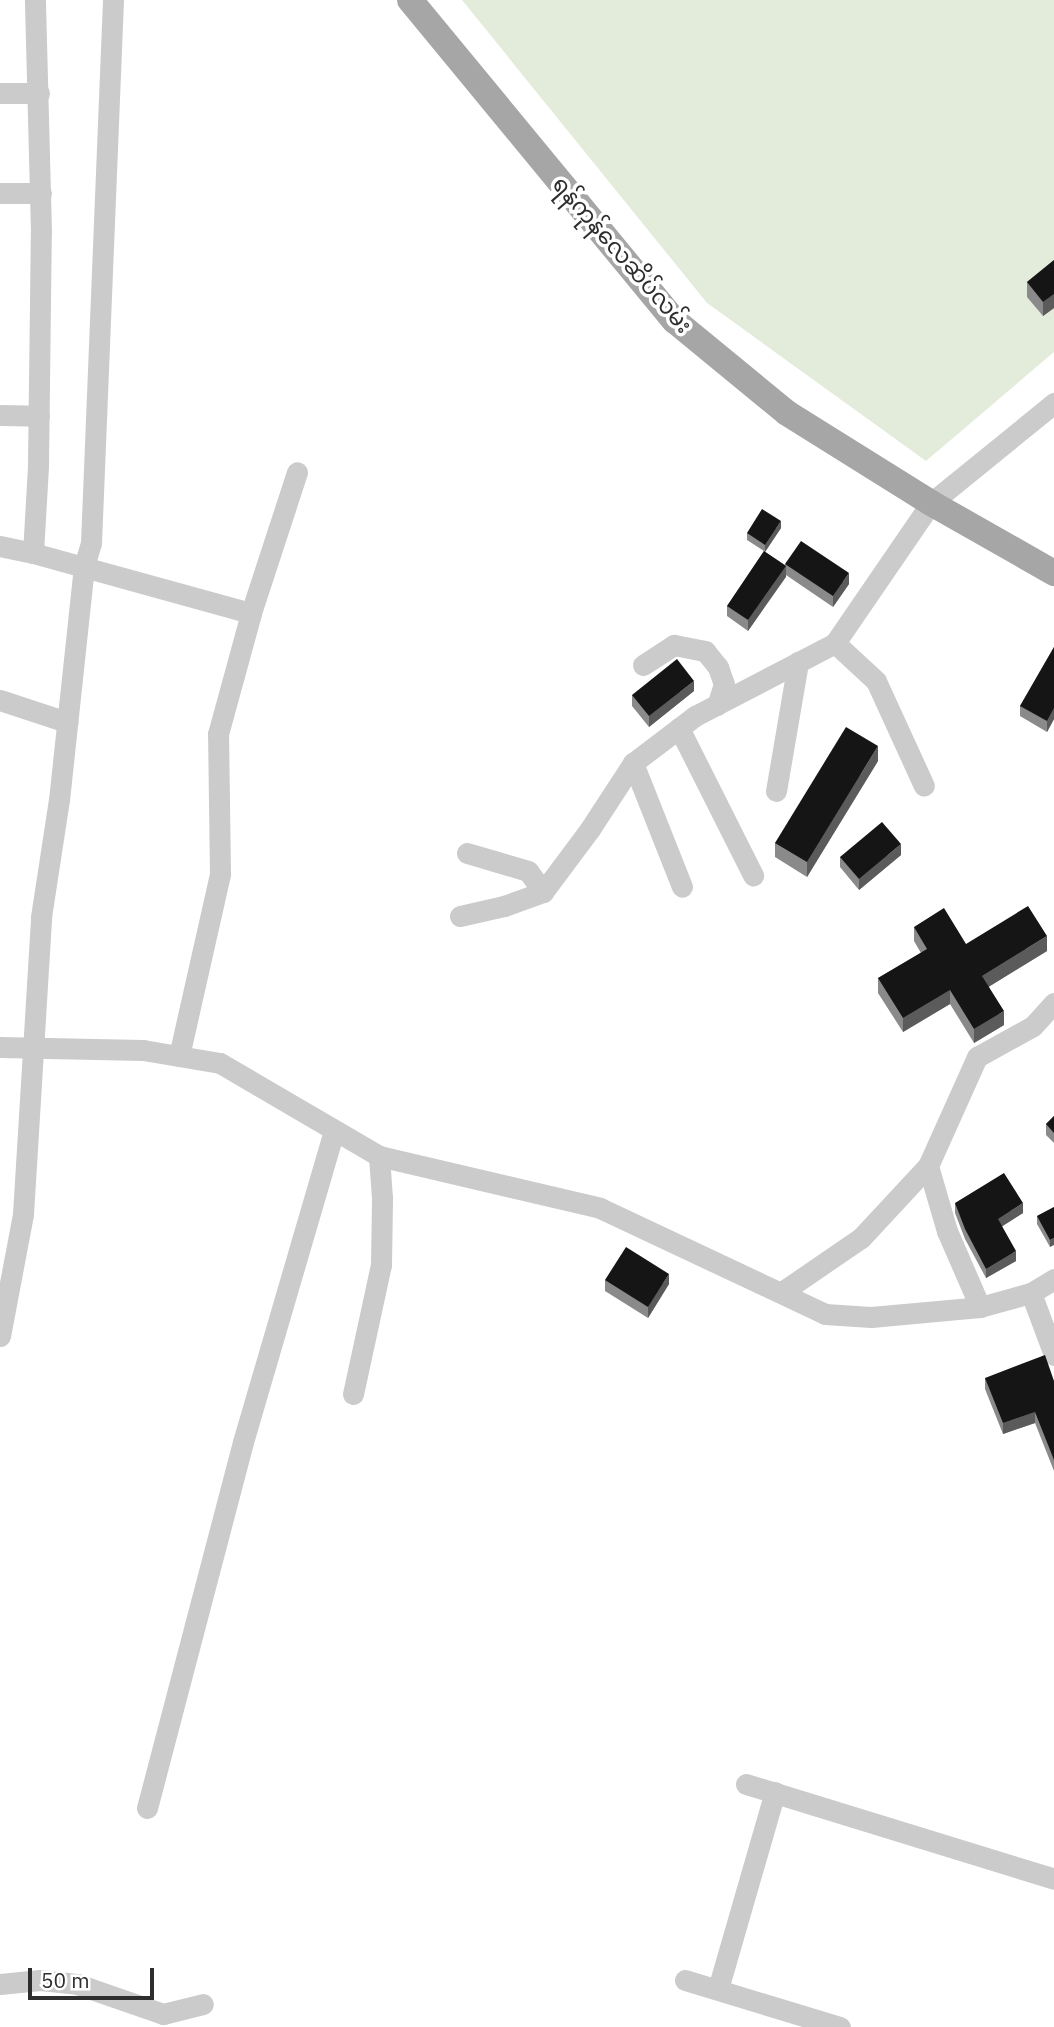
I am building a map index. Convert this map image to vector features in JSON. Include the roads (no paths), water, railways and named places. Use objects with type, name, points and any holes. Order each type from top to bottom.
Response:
[{"type":"main road","name":"ရန်ကုန်လေဆိပ်လမ်း","points":[[410,0],[675,321],[788,413],[927,501],[1054,573]]},
{"type":"street","points":[[33,553],[39,416],[41,194],[36,0]]},
{"type":"street","points":[[0,1336],[23,1214],[41,917],[84,566],[90,543],[98,411],[113,0]]},
{"type":"street","points":[[0,93],[39,93]]},
{"type":"street","points":[[0,193],[41,194]]},
{"type":"street","points":[[460,916],[504,906],[542,892],[590,829],[633,763],[679,728],[717,705],[835,643],[927,501],[1054,388]]},
{"type":"street","points":[[927,501],[1054,402]]},
{"type":"street","points":[[0,415],[39,416]]},
{"type":"street","points":[[179,1056],[220,874],[218,734],[251,613],[298,472]]},
{"type":"street","points":[[0,546],[84,566],[251,613]]},
{"type":"street","points":[[835,643],[876,681],[924,786]]},
{"type":"street","points":[[643,666],[674,645],[705,650],[719,667],[724,684],[717,705]]},
{"type":"street","points":[[776,791],[798,662]]},
{"type":"street","points":[[0,699],[67,722]]},
{"type":"street","points":[[679,728],[753,875]]},
{"type":"street","points":[[633,763],[682,887]]},
{"type":"street","points":[[467,853],[528,871],[542,892]]},
{"type":"street","points":[[782,1293],[861,1238],[928,1166],[977,1057],[1033,1026],[1054,1003]]},
{"type":"street","points":[[0,1047],[144,1050],[220,1063],[379,1156],[600,1208],[825,1314],[871,1317],[980,1307],[1031,1293],[1054,1279]]},
{"type":"street","points":[[147,1808],[243,1442],[334,1130]]},
{"type":"street","points":[[353,1394],[380,1265],[382,1198],[379,1156]]},
{"type":"street","points":[[928,1166],[947,1231],[980,1307]]},
{"type":"street","points":[[1031,1293],[1054,1355]]},
{"type":"street","points":[[746,1784],[1054,1879]]},
{"type":"street","points":[[718,1989],[775,1793]]},
{"type":"street","points":[[0,1984],[40,1979],[77,1984],[163,2014],[203,2004]]},
{"type":"street","points":[[685,1980],[840,2027]]}]
